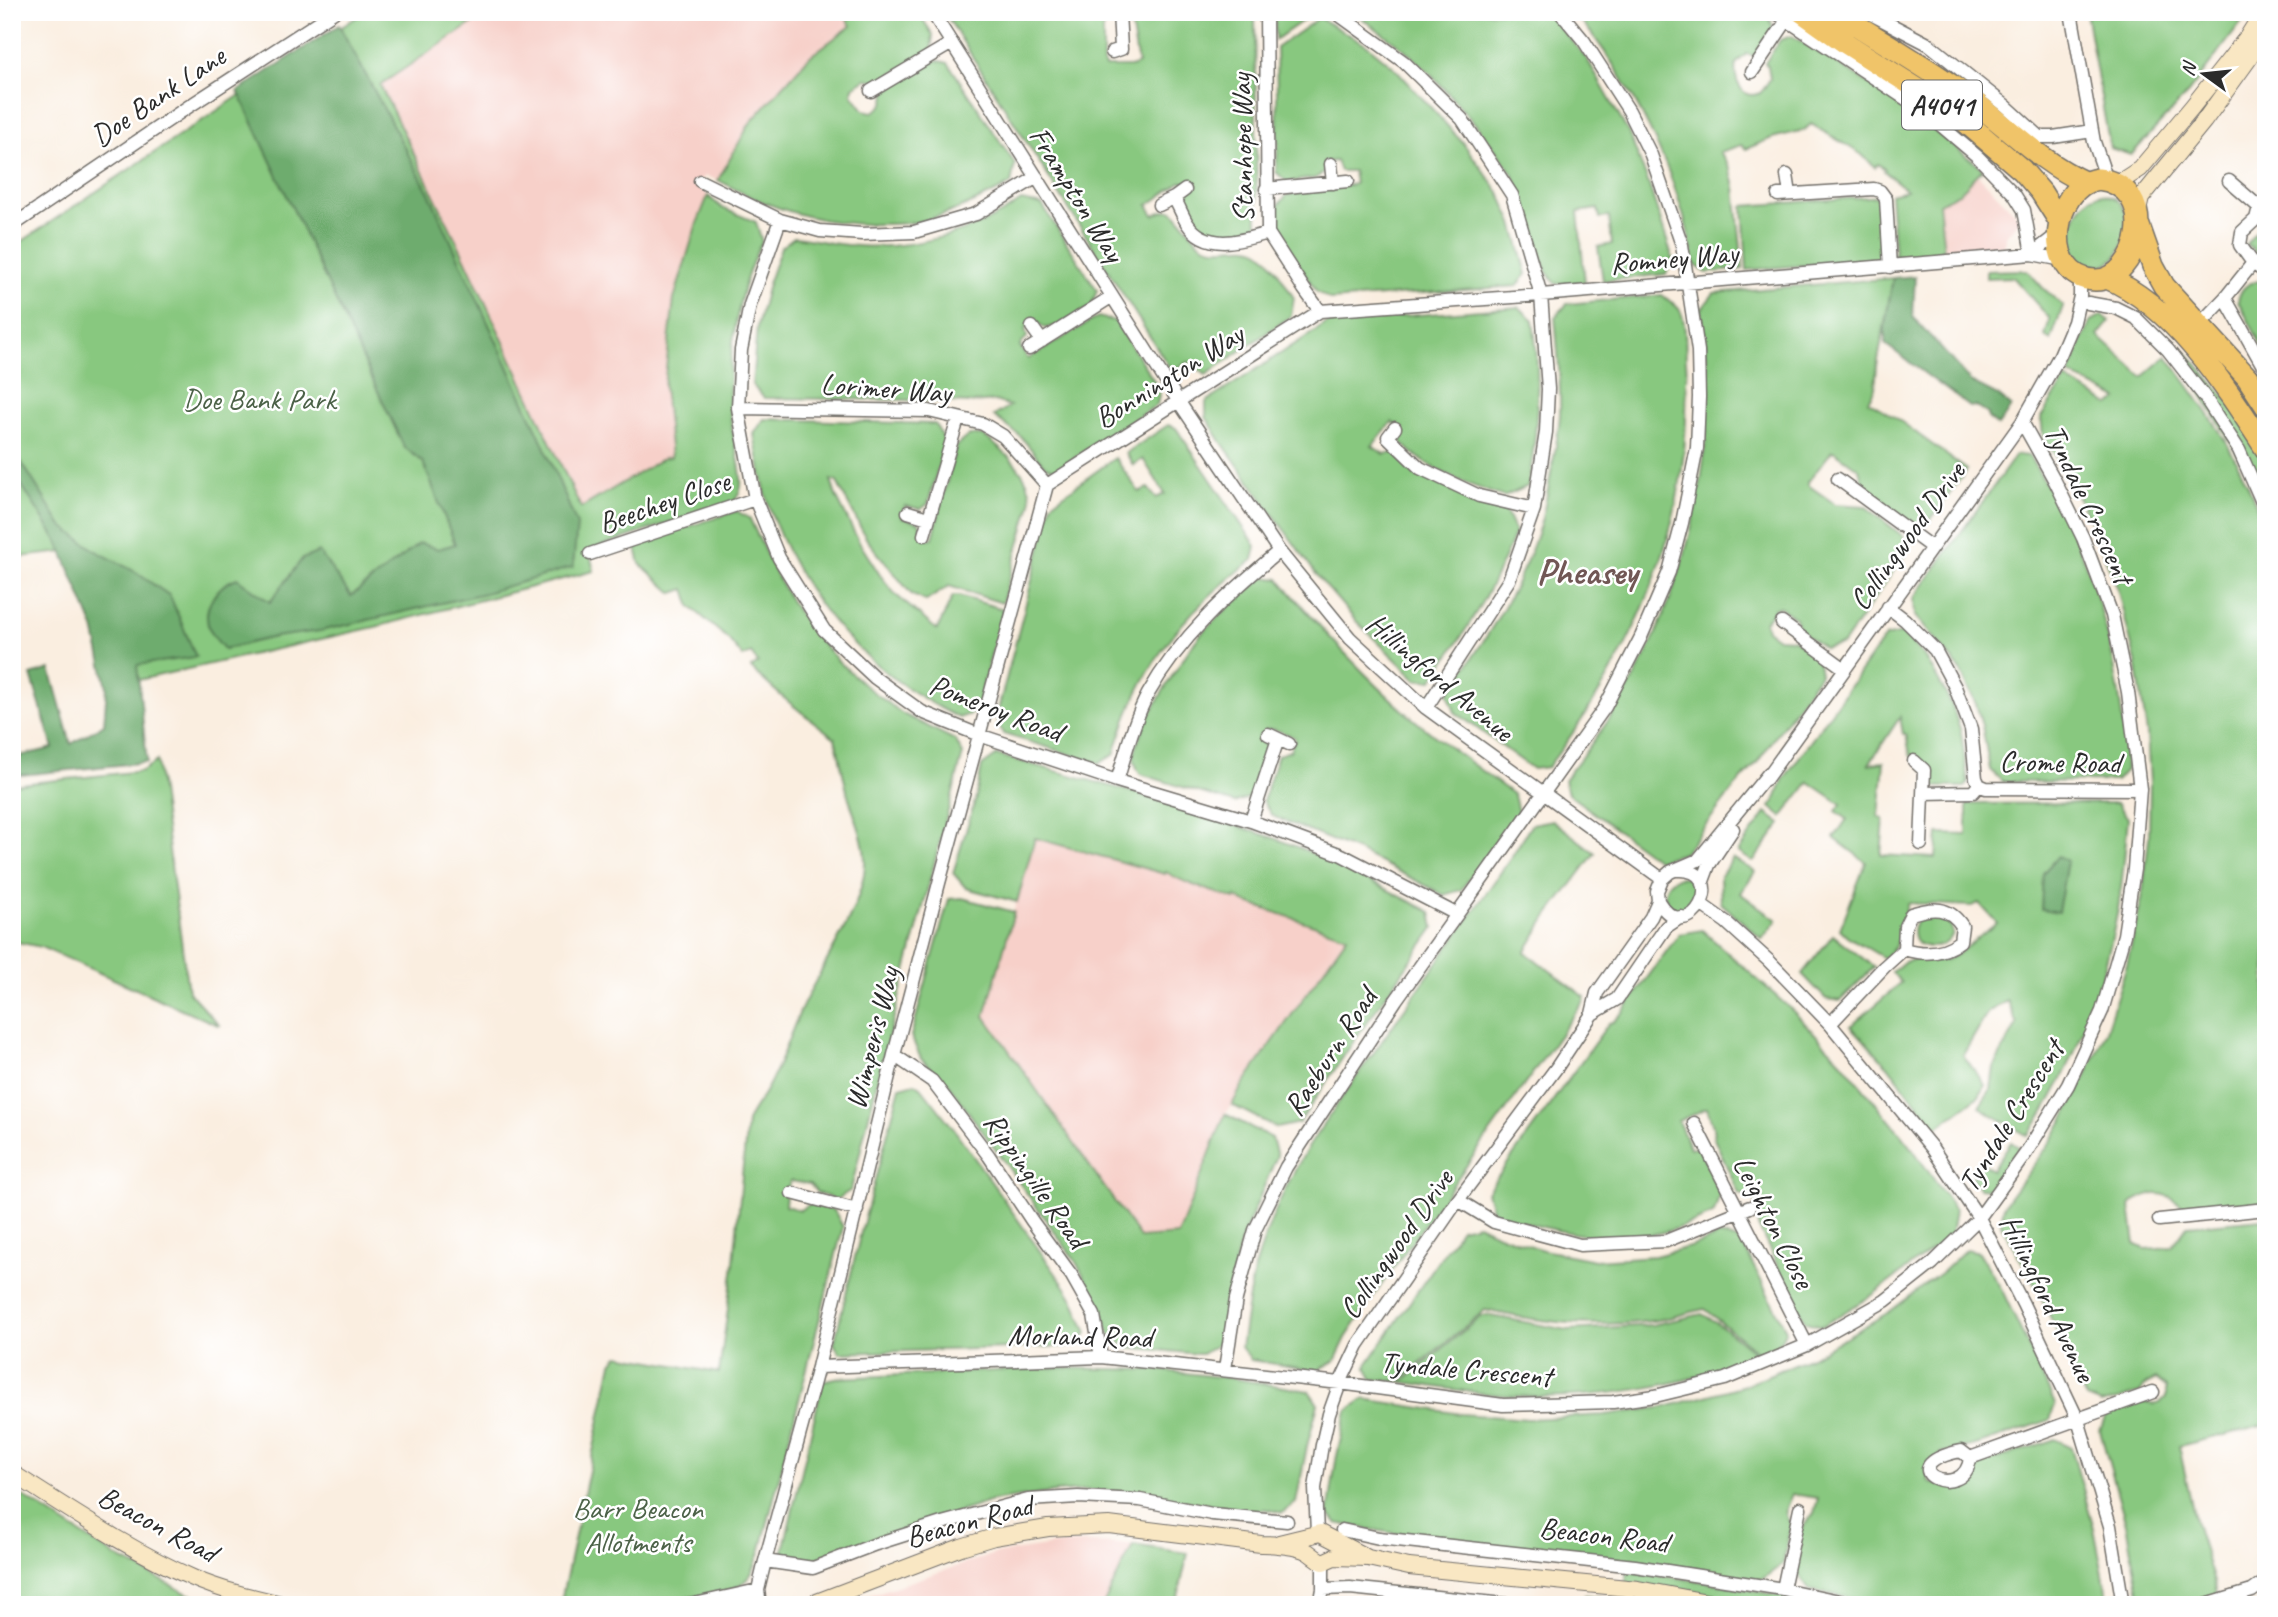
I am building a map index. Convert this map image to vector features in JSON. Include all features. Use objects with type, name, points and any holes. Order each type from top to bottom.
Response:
[{"type":"highway","name":"A4041","points":[[1836,12],[1968,97],[2041,157],[2065,173],[2099,181]]},
{"type":"highway","name":"A4041","points":[[1795,16],[1847,44],[1954,112],[2022,170],[2041,192],[2059,228]]},
{"type":"highway","points":[[2138,218],[2136,241],[2127,259],[2114,274],[2095,280],[2080,276],[2063,260],[2058,242],[2059,228],[2073,194],[2099,181],[2130,197],[2138,218],[2153,266],[2266,449]]},
{"type":"highway","points":[[2104,278],[2136,292],[2192,331],[2247,377],[2266,406]]},
{"type":"main road","points":[[2099,181],[2123,180],[2140,169],[2248,36],[2263,12]]},
{"type":"main road","points":[[2138,218],[2141,198],[2263,46]]},
{"type":"main road","name":"Beacon Road","points":[[12,1473],[111,1535],[196,1580],[286,1605]]},
{"type":"main road","name":"Beacon Road","points":[[808,1605],[994,1537],[1048,1528],[1109,1525],[1276,1544],[1308,1552],[1313,1558],[1328,1560],[1368,1558],[1409,1567],[1639,1589],[1723,1605]]},
{"type":"main road","points":[[1308,1552],[1307,1540],[1314,1534]]},
{"type":"main road","name":"Beacon Road","points":[[1276,1544],[1314,1534],[1337,1535],[1368,1558]]},
{"type":"main road","points":[[1328,1560],[1337,1552],[1337,1535]]},
{"type":"street","name":"Doe Bank Lane","points":[[12,226],[334,12]]},
{"type":"street","name":"Frampton Way","points":[[932,12],[1179,402]]},
{"type":"street","points":[[1119,12],[1121,51]]},
{"type":"street","name":"Stanhope Way","points":[[1266,12],[1268,233],[1320,310]]},
{"type":"street","points":[[1335,12],[1404,62],[1462,119],[1512,195],[1541,295],[1548,389],[1546,432],[1534,509],[1509,580],[1426,708]]},
{"type":"street","name":"Raeburn Road","points":[[1225,1369],[1237,1299],[1255,1230],[1286,1167],[1396,1000],[1605,707],[1642,637],[1669,572],[1697,448],[1698,351],[1682,245],[1651,155],[1629,111],[1605,71],[1560,12]]},
{"type":"street","points":[[1775,12],[1795,16],[1924,111],[1978,157],[2014,194],[2024,210],[2032,254]]},
{"type":"street","points":[[1867,12],[1930,45],[2040,137],[2093,137]]},
{"type":"street","points":[[2071,12],[2099,181]]},
{"type":"street","points":[[1752,72],[1795,16]]},
{"type":"street","points":[[871,91],[952,43]]},
{"type":"street","points":[[1331,164],[1333,183]]},
{"type":"street","points":[[1787,175],[1784,195],[1874,189],[1880,191],[1886,199],[1889,267]]},
{"type":"street","points":[[705,183],[780,220],[820,231],[862,234],[914,232],[976,214],[1037,177]]},
{"type":"street","points":[[1266,189],[1348,181]]},
{"type":"street","points":[[2229,181],[2259,207],[2256,219],[2242,232],[2240,246],[2253,263],[2266,273]]},
{"type":"street","points":[[1159,205],[1180,194],[1189,226],[1209,241],[1240,242],[1268,233]]},
{"type":"street","name":"Pomeroy Road","points":[[780,220],[750,305],[741,350],[738,408],[755,499],[779,558],[824,630],[875,678],[922,712],[978,735],[1251,821],[1342,855],[1456,914]]},
{"type":"street","points":[[2032,254],[2059,228]]},
{"type":"street","name":"Romney Way","points":[[1320,310],[1541,295],[2032,254],[2063,260]]},
{"type":"street","points":[[2192,331],[2225,298],[2253,263]]},
{"type":"street","name":"Collingwood Drive","points":[[1592,1014],[1617,999],[1666,928],[1681,917],[1692,914],[1702,905],[1702,884],[1709,864],[1769,773],[2022,422],[2060,355],[2074,322],[2080,296],[2080,276]]},
{"type":"street","name":"Collingwood Drive","points":[[2074,322],[2104,278]]},
{"type":"street","points":[[1029,349],[1111,297]]},
{"type":"street","points":[[2225,298],[2266,371]]},
{"type":"street","points":[[2088,303],[2116,308],[2136,318],[2168,350],[2204,396],[2239,450],[2266,511]]},
{"type":"street","name":"Bonnington Way","points":[[1047,485],[1320,310]]},
{"type":"street","points":[[1032,327],[1042,341]]},
{"type":"street","name":"Hillingford Avenue","points":[[1179,402],[1279,551],[1350,638],[1426,708],[1662,879]]},
{"type":"street","name":"Lorimer Way","points":[[738,408],[929,411],[983,424],[1003,436],[1047,485]]},
{"type":"street","points":[[924,535],[958,419]]},
{"type":"street","name":"Tyndale Crescent","points":[[1340,1383],[1503,1405],[1613,1402],[1655,1396],[1725,1379],[1807,1345],[1885,1301],[1933,1263],[1979,1218],[2026,1153],[2068,1085],[2102,1011],[2124,935],[2134,869],[2140,789],[2128,692],[2112,615],[2083,538],[2022,422]]},
{"type":"street","points":[[1388,437],[1420,468],[1479,496],[1534,509]]},
{"type":"street","points":[[1838,479],[1931,547]]},
{"type":"street","name":"Wimperis Way","points":[[760,1605],[758,1590],[765,1561],[818,1367],[894,1055],[1047,485]]},
{"type":"street","name":"Beechey Close","points":[[590,554],[755,499]]},
{"type":"street","points":[[908,512],[928,518]]},
{"type":"street","points":[[1117,780],[1148,695],[1185,641],[1236,587],[1279,551]]},
{"type":"street","points":[[1888,607],[1935,650],[1955,687],[1971,729],[1979,785]]},
{"type":"street","points":[[1782,623],[1845,669]]},
{"type":"street","points":[[1251,821],[1278,739]]},
{"type":"street","points":[[1914,761],[1924,770],[1921,844]]},
{"type":"street","name":"Collingwood Drive","points":[[1314,1534],[1317,1470],[1329,1414],[1357,1345],[1458,1200],[1557,1067],[1592,1014],[1597,993],[1651,917],[1658,901],[1657,891],[1662,879],[1698,860],[1769,773]]},
{"type":"street","name":"Crome Road","points":[[1924,793],[1973,792],[1979,785],[1986,788],[2140,789]]},
{"type":"street","points":[[1675,870],[1692,873],[1702,884]]},
{"type":"street","points":[[1658,901],[1668,913],[1681,917]]},
{"type":"street","name":"Hillingford Avenue","points":[[1702,905],[1726,922],[1769,961],[1830,1024],[1932,1148],[1979,1218],[2024,1304],[2078,1420],[2110,1525],[2123,1605]]},
{"type":"street","points":[[1830,1024],[1904,949],[1905,926],[1911,914],[1924,910],[1942,910],[1955,914],[1962,926],[1960,941],[1948,951],[1914,952],[1904,949]]},
{"type":"street","name":"Rippingille Road","points":[[894,1055],[932,1081],[989,1156],[1072,1276],[1094,1315],[1101,1357]]},
{"type":"street","name":"Leighton Close","points":[[1694,1123],[1745,1210],[1807,1345]]},
{"type":"street","points":[[792,1193],[857,1210]]},
{"type":"street","points":[[1458,1200],[1494,1222],[1580,1245],[1666,1241],[1745,1210]]},
{"type":"street","points":[[2159,1220],[2266,1209]]},
{"type":"street","name":"Morland Road","points":[[818,1367],[1101,1357],[1340,1383]]},
{"type":"street","points":[[1970,1458],[2153,1392]]},
{"type":"street","name":"Beacon Road","points":[[765,1561],[813,1568],[942,1523],[1028,1500],[1078,1497],[1140,1500],[1212,1516],[1287,1521]]},
{"type":"street","points":[[1783,1589],[1800,1508]]},
{"type":"street","name":"Beacon Road","points":[[1337,1535],[1635,1566],[1783,1589],[1858,1605]]},
{"type":"street","points":[[1320,1605],[1328,1560]]},
{"type":"street","points":[[2212,1603],[2252,1591],[2266,1581]]},
{"type":"street","points":[[1323,1589],[1350,1588],[1514,1605]]},
{"type":"street","points":[[690,1605],[758,1590]]},
{"type":"shaded area","points":[[489,12],[843,12],[852,26],[830,41],[750,123],[718,180],[705,176],[698,184],[708,196],[674,299],[664,386],[671,458],[664,458],[581,508],[380,84]]},
{"type":"shaded area","points":[[1977,174],[2021,219],[2005,236],[2005,245],[1944,250],[1939,203],[1959,193]]},
{"type":"shaded area","points":[[1034,838],[1155,870],[1347,936],[1225,1114],[1178,1235],[1140,1238],[985,1016]]},
{"type":"shaded area","points":[[1060,1544],[1133,1545],[1103,1605],[840,1605],[994,1554]]},
{"type":"green space","name":"Doe Bank Park","points":[[364,12],[489,12],[380,85],[460,248],[581,508],[664,458],[671,457],[664,386],[674,299],[708,196],[722,208],[756,222],[762,242],[753,261],[740,305],[730,378],[731,421],[741,472],[740,489],[735,501],[589,550],[594,571],[375,627],[125,683],[64,552],[12,558],[12,248]]},
{"type":"green space","points":[[843,12],[918,12],[933,35],[931,51],[880,81],[866,79],[853,87],[852,94],[864,110],[873,112],[883,104],[886,91],[936,60],[948,63],[1015,164],[1011,184],[970,204],[926,220],[905,224],[861,224],[797,214],[718,180],[750,123],[809,57],[851,26]]},
{"type":"green space","points":[[944,12],[1103,12],[1105,67],[1131,67],[1138,64],[1129,12],[1255,12],[1257,229],[1235,239],[1214,235],[1204,229],[1195,222],[1182,202],[1183,197],[1189,193],[1189,182],[1181,182],[1148,205],[1154,215],[1166,210],[1173,212],[1202,244],[1209,247],[1246,247],[1260,251],[1274,266],[1294,298],[1291,316],[1206,375],[1189,362],[1171,370]]},
{"type":"green space","points":[[1275,12],[1312,12],[1314,13],[1275,40]]},
{"type":"green space","points":[[1353,12],[1547,12],[1587,59],[1628,132],[1647,179],[1673,259],[1666,274],[1603,281],[1598,247],[1612,244],[1609,217],[1600,218],[1598,209],[1578,212],[1585,282],[1556,284],[1546,271],[1530,218],[1514,176],[1506,164],[1478,127],[1431,74],[1403,48]]},
{"type":"green space","points":[[1574,12],[1761,12],[1771,22],[1771,33],[1756,56],[1746,54],[1736,64],[1737,81],[1743,91],[1753,95],[1761,92],[1770,79],[1765,63],[1780,40],[1792,36],[1891,97],[1983,169],[1959,193],[1939,203],[1944,250],[1931,254],[1895,257],[1890,194],[1907,190],[1878,164],[1875,167],[1861,154],[1811,124],[1804,130],[1772,138],[1746,149],[1742,145],[1720,152],[1730,168],[1735,187],[1743,269],[1706,273],[1694,264],[1678,198],[1651,131],[1615,67]]},
{"type":"green space","points":[[2086,12],[2244,12],[2247,15],[2188,93],[2131,155],[2110,148]]},
{"type":"green space","points":[[1319,18],[1366,44],[1395,68],[1463,143],[1499,192],[1513,223],[1527,274],[1517,286],[1331,300],[1317,292],[1277,231],[1277,207],[1287,195],[1355,184],[1353,171],[1340,171],[1336,161],[1324,162],[1325,171],[1316,178],[1287,182],[1276,172],[1276,48]]},
{"type":"green space","points":[[339,25],[429,193],[542,441],[577,525],[573,567],[485,593],[320,631],[275,637],[224,649],[210,630],[207,614],[212,598],[230,581],[237,578],[270,602],[302,559],[319,552],[351,596],[420,543],[438,549],[455,544],[423,462],[404,447],[238,91]]},
{"type":"green space","points":[[2101,194],[2114,198],[2123,207],[2127,229],[2119,252],[2112,261],[2102,265],[2090,265],[2080,260],[2074,251],[2072,228],[2075,216],[2082,206],[2090,198]]},
{"type":"green space","points":[[1880,196],[1883,259],[1747,270],[1743,206]]},
{"type":"green space","points":[[1021,201],[1042,205],[1097,290],[1091,307],[1057,326],[1045,328],[1035,321],[1025,328],[1027,337],[1020,346],[1028,359],[1098,317],[1115,321],[1160,390],[1157,405],[1055,469],[1045,466],[1021,437],[994,416],[1010,406],[995,401],[972,403],[764,398],[752,385],[757,327],[768,284],[781,247],[794,237],[858,246],[921,242],[985,222]]},
{"type":"green space","points":[[2266,221],[2266,261],[2246,244]]},
{"type":"green space","points":[[2027,270],[2063,306],[2051,340],[2045,336],[2050,319],[2013,277],[1986,278],[1986,271]]},
{"type":"green space","points":[[1915,276],[1913,317],[1972,383],[1998,396],[2011,407],[1998,426],[1988,418],[1988,414],[1975,406],[1970,407],[1885,344],[1885,325],[1893,278]]},
{"type":"green space","points":[[1893,278],[1875,388],[1868,401],[1967,470],[1929,522],[1912,525],[1864,487],[1859,469],[1832,451],[1808,485],[1835,504],[1865,506],[1904,537],[1906,553],[1843,644],[1824,648],[1799,630],[1795,618],[1779,607],[1775,608],[1765,622],[1767,630],[1778,638],[1793,639],[1817,656],[1820,674],[1756,764],[1684,853],[1658,860],[1568,794],[1564,780],[1626,693],[1649,649],[1684,556],[1696,508],[1708,409],[1707,359],[1701,310],[1714,293]]},
{"type":"green space","points":[[2257,281],[2266,284],[2266,354],[2238,301],[2244,288]]},
{"type":"green space","points":[[1662,295],[1682,314],[1685,334],[1686,420],[1674,515],[1645,604],[1625,647],[1602,688],[1548,767],[1533,769],[1455,712],[1448,693],[1512,592],[1540,525],[1560,414],[1555,317],[1567,304]]},
{"type":"green space","points":[[1519,307],[1533,320],[1537,362],[1536,424],[1528,486],[1504,497],[1450,476],[1412,453],[1402,443],[1402,429],[1392,422],[1372,446],[1384,454],[1393,452],[1446,487],[1505,510],[1515,532],[1489,590],[1456,645],[1432,680],[1417,680],[1356,621],[1318,577],[1222,443],[1206,417],[1206,402],[1329,322]]},
{"type":"green space","points":[[2102,315],[2110,321],[2098,336],[2143,377],[2167,356],[2183,377],[2238,464],[2259,512],[2266,538],[2266,1198],[2261,1203],[2188,1210],[2168,1196],[2152,1194],[2141,1197],[2130,1206],[2135,1244],[2145,1249],[2172,1247],[2187,1226],[2262,1219],[2266,1221],[2266,1425],[2179,1446],[2195,1520],[2218,1595],[2191,1605],[2141,1604],[2126,1524],[2100,1431],[2106,1415],[2139,1403],[2159,1404],[2166,1398],[2166,1387],[2156,1379],[2146,1384],[2140,1393],[2101,1404],[2086,1398],[2041,1296],[2001,1224],[2004,1205],[2052,1140],[2078,1093],[2105,1034],[2127,964],[2142,899],[2149,838],[2147,733],[2136,662],[2117,588],[2095,531],[2063,467],[2043,436],[2041,417],[2066,379],[2110,405],[2118,399],[2069,374],[2090,322]]},
{"type":"green space","points":[[2181,346],[2238,411],[2266,463],[2266,500],[2176,352]]},
{"type":"green space","points":[[764,419],[935,424],[945,442],[928,504],[921,509],[905,506],[902,517],[919,522],[928,539],[933,538],[956,446],[969,435],[984,436],[1009,457],[1023,474],[1031,503],[1002,603],[949,586],[926,601],[912,595],[867,540],[837,482],[831,480],[859,542],[880,575],[896,595],[937,630],[953,596],[1003,609],[976,712],[959,718],[899,682],[848,638],[826,613],[789,555],[771,512],[754,434]]},
{"type":"green space","points":[[1168,425],[1176,428],[1256,546],[1253,560],[1204,601],[1166,645],[1136,695],[1114,755],[1099,763],[1003,734],[996,718],[1052,503],[1115,458],[1139,492],[1148,488],[1156,498],[1165,494],[1143,459],[1133,465],[1126,453]]},
{"type":"green space","points":[[12,447],[61,525],[96,551],[134,571],[170,596],[196,657],[137,665],[147,762],[12,776],[12,731],[20,756],[53,748],[31,675],[50,669],[71,744],[104,724],[107,687],[94,628],[59,544],[12,470]]},
{"type":"green space","points":[[2016,455],[2029,456],[2059,507],[2084,560],[2101,611],[2114,663],[2124,743],[2126,770],[2116,781],[2003,782],[1990,770],[1976,704],[1959,668],[1915,616],[1914,598]]},
{"type":"green space","name":"Barr Beacon Allotments","points":[[737,511],[750,519],[790,600],[812,632],[838,661],[903,714],[955,740],[963,754],[851,1190],[836,1200],[817,1193],[810,1184],[790,1181],[786,1193],[785,1206],[800,1210],[810,1204],[834,1210],[843,1227],[760,1553],[753,1570],[742,1584],[735,1588],[683,1598],[682,1605],[562,1605],[612,1363],[619,1355],[719,1373],[733,1272],[747,1122],[771,1081],[808,995],[849,918],[863,880],[863,844],[835,738],[781,696],[751,668],[758,663],[751,653],[743,657],[729,640],[691,607],[685,589],[673,593],[640,564],[636,548],[641,542]]},
{"type":"green space","points":[[1264,577],[1279,579],[1343,651],[1412,718],[1514,795],[1518,812],[1461,890],[1444,895],[1360,852],[1272,816],[1263,801],[1278,755],[1290,751],[1295,738],[1280,731],[1265,730],[1263,740],[1268,751],[1253,796],[1234,803],[1140,774],[1134,761],[1136,747],[1151,713],[1174,674],[1203,632]]},
{"type":"green space","points":[[1902,633],[1926,658],[1952,705],[1961,732],[1968,783],[1965,787],[1934,787],[1929,770],[1910,755],[1900,717],[1869,764],[1884,762],[1879,816],[1884,820],[1881,855],[1936,858],[1938,834],[1967,835],[1967,804],[2116,803],[2128,818],[2118,909],[2095,998],[2073,1056],[2028,1136],[1979,1107],[1991,1089],[1994,1067],[2017,1024],[2007,1001],[1988,1012],[1963,1055],[1985,1085],[1979,1096],[1936,1128],[1888,1066],[1851,1026],[1901,983],[1892,972],[1904,962],[1946,960],[1958,954],[1997,923],[1979,903],[1972,906],[1908,903],[1895,947],[1884,958],[1840,929],[1866,862],[1834,838],[1847,819],[1836,811],[1841,804],[1809,782],[1782,817],[1770,807],[1783,780],[1885,637]]},
{"type":"green space","points":[[997,755],[1136,793],[1277,839],[1325,858],[1431,912],[1434,928],[1299,1123],[1277,1128],[1232,1105],[1242,1086],[1347,936],[1182,881],[1166,872],[1165,874],[1035,838],[1017,902],[966,888],[953,873],[975,801],[982,766]]},
{"type":"green space","points":[[157,761],[188,991],[220,1026],[41,947],[12,941],[12,785],[142,771]]},
{"type":"green space","points":[[1766,813],[1781,824],[1753,862],[1738,852]]},
{"type":"green space","points":[[1552,820],[1595,853],[1547,917],[1525,952],[1585,997],[1584,1001],[1377,1291],[1346,1338],[1335,1361],[1317,1371],[1251,1360],[1241,1347],[1253,1277],[1272,1219],[1297,1167],[1327,1119],[1532,824]]},
{"type":"green space","points":[[2058,856],[2067,861],[2058,912],[2041,909],[2043,873]]},
{"type":"green space","points":[[1733,858],[1755,872],[1740,893],[1777,920],[1762,939],[1721,903],[1720,877]]},
{"type":"green space","points":[[1682,877],[1694,882],[1699,894],[1694,906],[1682,911],[1670,906],[1665,894],[1670,882]]},
{"type":"green space","points":[[962,898],[1014,912],[985,1016],[1140,1238],[1178,1235],[1225,1114],[1272,1138],[1277,1156],[1241,1241],[1230,1283],[1220,1343],[1202,1354],[1127,1347],[1109,1334],[1100,1303],[1074,1259],[949,1085],[921,1059],[911,1036],[949,899]]},
{"type":"green space","points":[[1922,917],[1940,917],[1949,922],[1953,933],[1951,938],[1938,946],[1917,943],[1913,928]]},
{"type":"green space","points":[[1702,930],[1794,1012],[1842,1062],[1910,1145],[1955,1210],[1951,1235],[1874,1294],[1822,1326],[1805,1322],[1758,1226],[1758,1206],[1750,1198],[1739,1194],[1714,1138],[1707,1108],[1678,1121],[1690,1148],[1699,1148],[1720,1193],[1711,1215],[1652,1235],[1606,1237],[1560,1231],[1493,1213],[1487,1192],[1609,1023],[1622,1013],[1679,934]]},
{"type":"green space","points":[[1833,935],[1874,967],[1840,1001],[1826,999],[1802,974]]},
{"type":"green space","points":[[915,1083],[954,1129],[1074,1301],[1087,1333],[1076,1346],[840,1353],[834,1344],[900,1087]]},
{"type":"green space","points":[[2011,1142],[2020,1148],[1990,1189],[1979,1188],[1972,1178],[1983,1163],[1992,1170]]},
{"type":"green space","points":[[1478,1224],[1543,1250],[1595,1260],[1655,1256],[1693,1246],[1720,1235],[1741,1241],[1786,1330],[1776,1349],[1761,1355],[1705,1309],[1659,1320],[1610,1324],[1547,1321],[1485,1310],[1398,1382],[1372,1379],[1366,1366],[1461,1228]]},
{"type":"green space","points":[[1966,1249],[1979,1252],[2002,1290],[2055,1404],[2050,1420],[1976,1445],[1941,1453],[1928,1480],[1940,1485],[1954,1482],[1976,1466],[2055,1439],[2071,1447],[2094,1528],[2109,1605],[1886,1605],[1809,1590],[1792,1564],[1801,1529],[1814,1513],[1818,1498],[1792,1494],[1786,1509],[1786,1516],[1791,1524],[1783,1564],[1761,1580],[1655,1564],[1389,1532],[1336,1523],[1328,1514],[1347,1411],[1364,1399],[1461,1414],[1528,1419],[1604,1415],[1666,1407],[1745,1385],[1811,1357],[1889,1312],[1943,1271]]},
{"type":"green space","points":[[1702,1314],[1759,1356],[1730,1367],[1670,1383],[1576,1396],[1500,1395],[1402,1382],[1480,1317],[1486,1315],[1568,1330],[1652,1325]]},
{"type":"green space","points":[[1058,1368],[1157,1370],[1309,1391],[1318,1404],[1296,1503],[1282,1513],[1265,1509],[1250,1511],[1133,1493],[1088,1490],[1056,1492],[992,1501],[806,1562],[782,1555],[823,1381],[835,1378]]},
{"type":"green space","points":[[12,1489],[115,1556],[188,1594],[226,1605],[12,1605]]},
{"type":"green space","points":[[1133,1545],[1188,1553],[1176,1605],[1103,1605]]},
{"type":"green space","points":[[1628,1571],[1713,1583],[1832,1605],[1749,1605],[1682,1592],[1625,1585]]},
{"type":"green space","points":[[1585,1595],[1663,1605],[1584,1605]]},
{"type":"district","name":"Pheasey","points":[[1587,571]]}]
